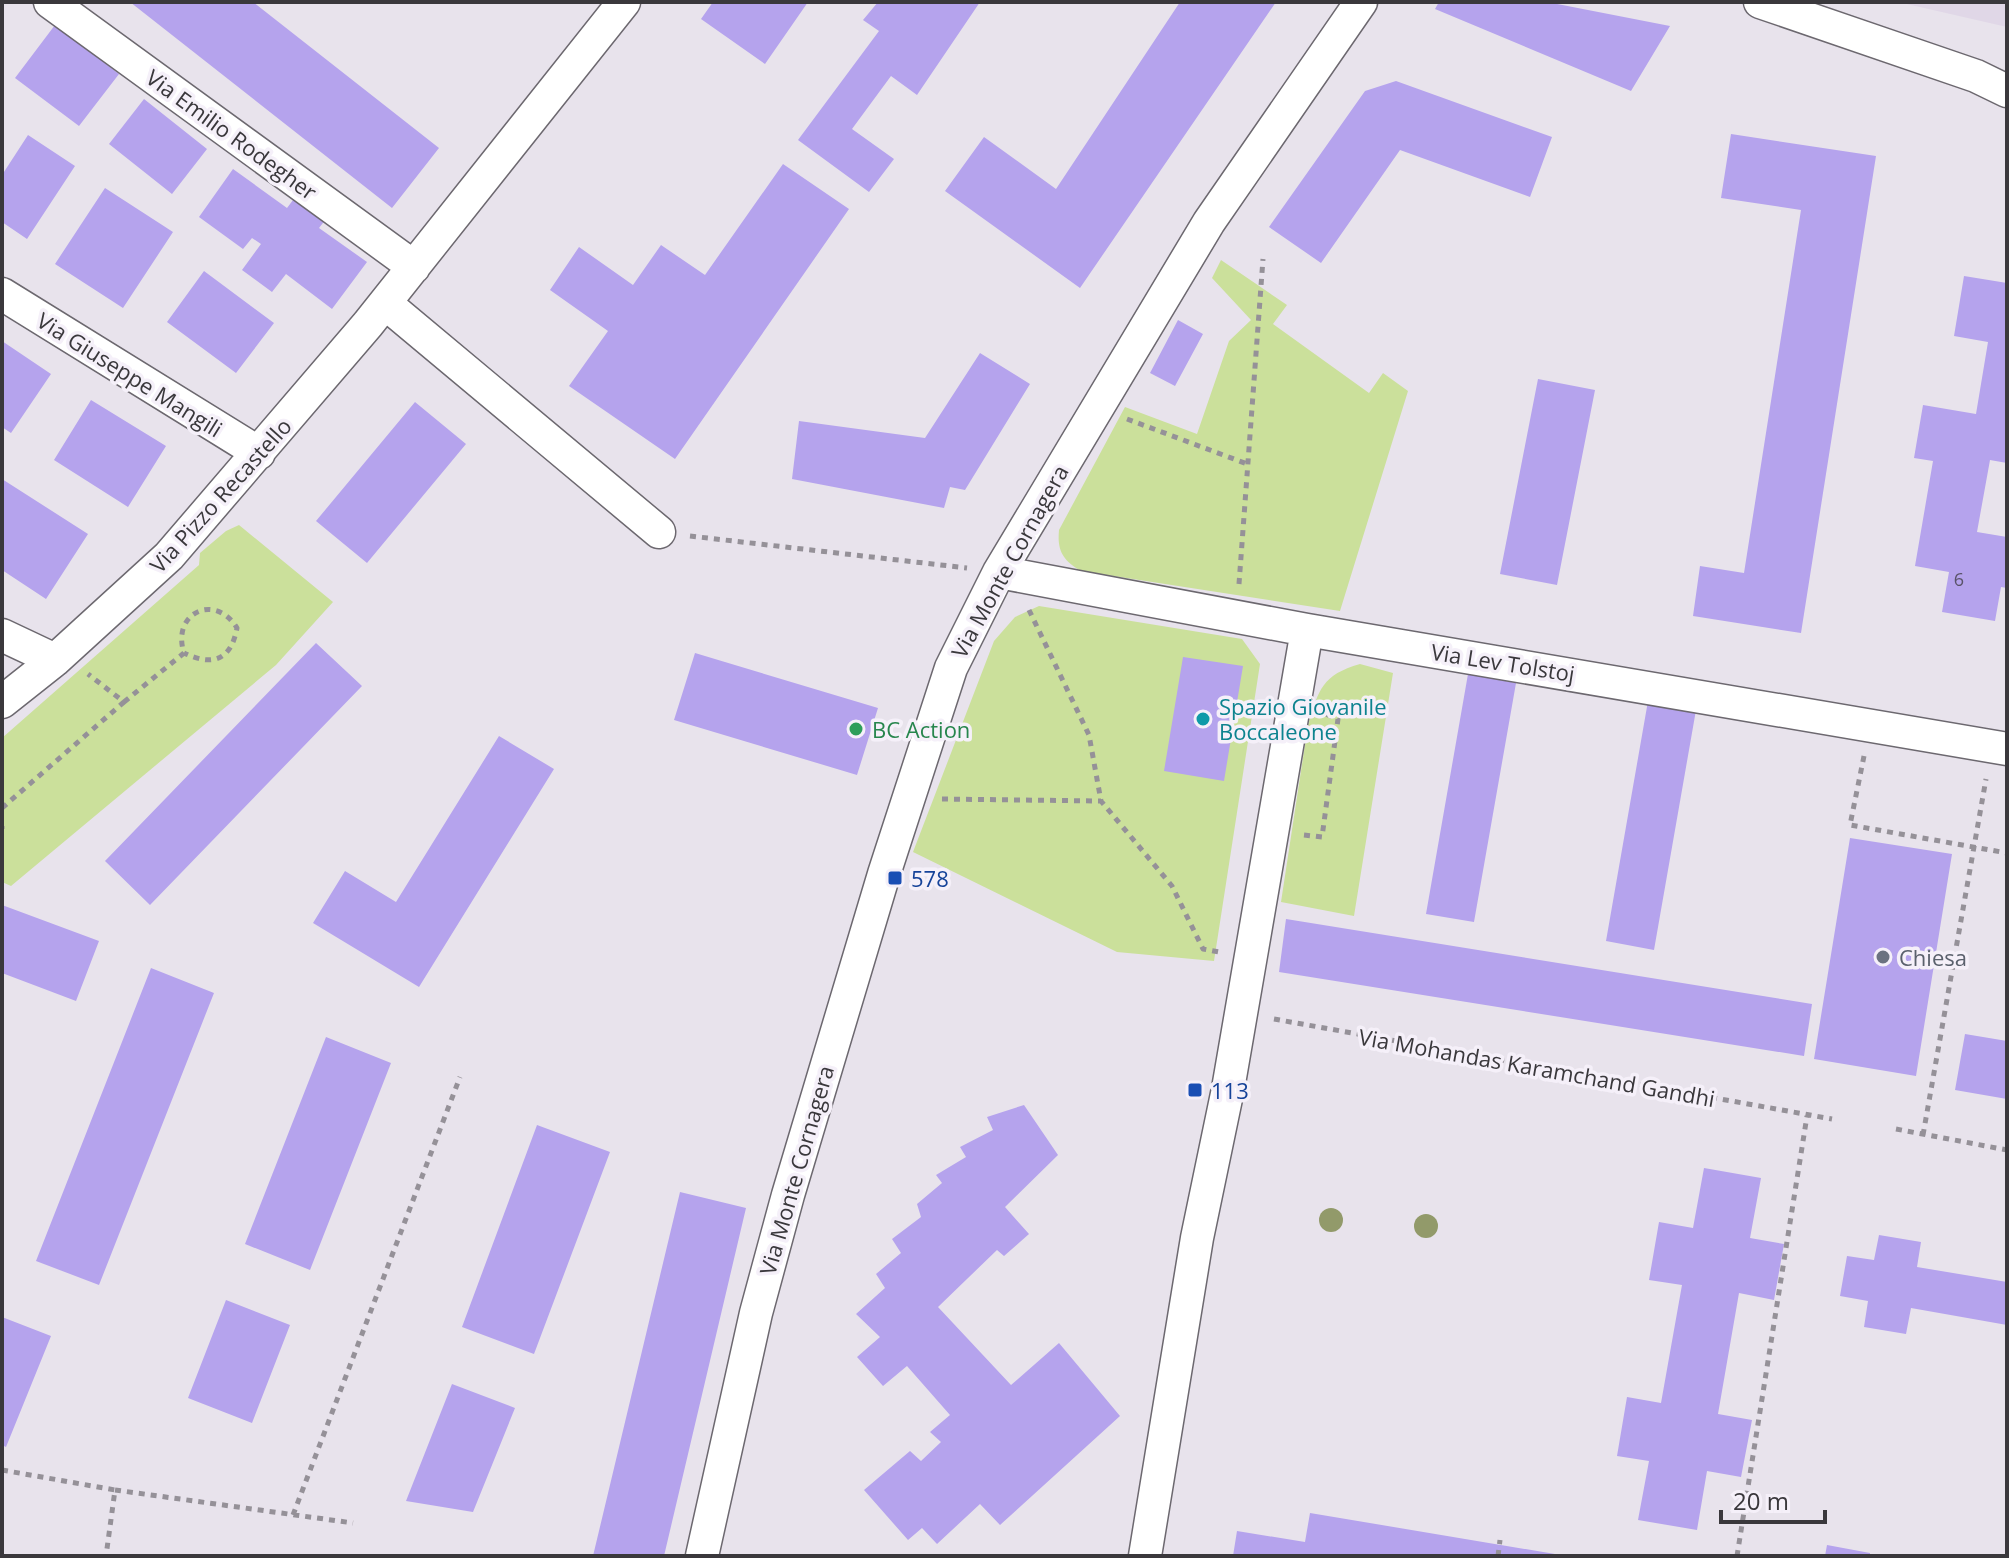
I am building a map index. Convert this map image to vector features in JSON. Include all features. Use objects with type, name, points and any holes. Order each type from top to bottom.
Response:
[{"type":"street","name":"Via Emilio Rodegher","points":[[50,2],[414,267]]},
{"type":"street","name":"Via Pizzo Recastello","points":[[2,702],[55,660],[169,556],[385,303],[624,2]]},
{"type":"street","name":"Via Monte Cornagera","points":[[702,1556],[756,1313],[784,1209],[908,798],[951,668],[999,572],[1209,222],[1361,2]]},
{"type":"street","points":[[1760,2],[1962,70],[2007,91]]},
{"type":"street","name":"Via Giuseppe Mangili","points":[[2,294],[259,453]]},
{"type":"street","points":[[385,303],[659,532]]},
{"type":"street","name":"Via Lev Tolstoj","points":[[999,572],[1307,630],[1871,723],[1999,748]]},
{"type":"street","points":[[1145,1556],[1197,1238],[1251,958],[1307,630]]},
{"type":"street","points":[[2,635],[55,660]]},
{"type":"path","points":[[1236,617],[1250,465],[1263,259]]},
{"type":"path","points":[[1096,407],[1250,465]]},
{"type":"path","points":[[659,532],[999,572]]},
{"type":"path","points":[[1076,586],[1072,604],[1026,603],[1089,735],[1101,801],[1172,886],[1203,949],[1251,958]]},
{"type":"path","points":[[217,609],[229,614],[237,628],[234,646],[221,657],[203,662],[184,653],[179,637],[183,624],[196,613],[217,609]]},
{"type":"path","points":[[2,808],[184,653]]},
{"type":"path","points":[[55,660],[80,667],[124,702]]},
{"type":"path","points":[[1273,833],[1322,837],[1338,719],[1296,700]]},
{"type":"path","points":[[1871,723],[1850,825],[2007,853]]},
{"type":"path","points":[[1923,1135],[1975,848],[1999,748]]},
{"type":"path","points":[[908,798],[1101,801]]},
{"type":"path","name":"Via Mohandas Karamchand Gandhi","points":[[1241,1013],[1832,1119]]},
{"type":"path","points":[[293,1515],[460,1077]]},
{"type":"path","points":[[1737,1556],[1807,1116]]},
{"type":"path","points":[[1896,1129],[2007,1150]]},
{"type":"path","points":[[2,1470],[115,1490],[353,1523]]},
{"type":"path","points":[[106,1556],[115,1490]]},
{"type":"path","points":[[1498,1556],[1500,1540]]},
{"type":"shaded area","points":[[1898,2],[2007,2],[2007,27]]},
{"type":"green space","points":[[1221,260],[1287,305],[1273,324],[1369,393],[1383,373],[1408,391],[1340,611],[1081,571],[1066,559],[1060,549],[1059,530],[1125,407],[1197,434],[1229,341],[1251,320],[1212,278]]},
{"type":"green space","points":[[239,525],[333,602],[276,665],[11,886],[2,882],[2,738],[199,565],[200,553],[226,531]]},
{"type":"green space","points":[[1039,606],[1242,639],[1260,664],[1214,961],[1117,952],[913,852],[994,641],[1015,617]]},
{"type":"green space","points":[[1360,664],[1393,673],[1354,916],[1281,902],[1312,712],[1319,693],[1330,679]]},
{"type":"building","points":[[130,2],[253,2],[439,148],[392,208]]},
{"type":"building","points":[[713,2],[808,2],[765,64],[701,19]]},
{"type":"building","points":[[878,2],[980,2],[917,95],[891,76],[852,129],[894,159],[869,192],[798,140],[879,31],[863,20]]},
{"type":"building","points":[[1180,2],[1276,2],[1080,288],[945,191],[984,137],[1056,189]]},
{"type":"building","points":[[1439,2],[1547,2],[1670,26],[1631,91],[1435,9]]},
{"type":"building","points":[[55,25],[119,74],[79,126],[15,78]]},
{"type":"building","points":[[1396,81],[1552,137],[1530,197],[1400,150],[1321,263],[1269,227],[1365,91]]},
{"type":"building","points":[[144,99],[207,149],[172,194],[109,144]]},
{"type":"building","points":[[1731,134],[1876,156],[1801,633],[1693,616],[1700,566],[1744,573],[1801,210],[1721,198]]},
{"type":"building","points":[[28,135],[75,166],[27,239],[2,222],[2,175]]},
{"type":"building","points":[[783,164],[849,209],[675,459],[569,386],[608,331],[550,290],[579,247],[633,285],[661,245],[705,275]]},
{"type":"building","points":[[233,169],[287,208],[296,196],[326,219],[319,228],[367,262],[332,309],[286,274],[272,292],[242,270],[261,244],[252,238],[243,249],[199,217]]},
{"type":"building","points":[[105,188],[173,232],[123,308],[55,264]]},
{"type":"building","points":[[204,271],[274,323],[236,373],[167,322]]},
{"type":"building","points":[[1964,276],[2007,283],[2007,463],[1990,460],[1977,532],[2007,537],[2007,588],[2001,587],[1995,621],[1942,612],[1949,572],[1915,566],[1933,461],[1914,458],[1923,405],[1976,414],[1988,342],[1954,336]]},
{"type":"building","points":[[1178,320],[1203,334],[1175,386],[1150,373]]},
{"type":"building","points":[[2,341],[51,374],[11,433],[2,427]]},
{"type":"building","points":[[980,353],[1030,384],[965,490],[950,487],[944,508],[792,479],[799,421],[925,438]]},
{"type":"building","points":[[1538,379],[1595,390],[1557,585],[1500,574]]},
{"type":"building","points":[[91,400],[166,446],[128,507],[54,460]]},
{"type":"building","points":[[415,402],[466,444],[367,563],[316,521]]},
{"type":"building","points":[[2,479],[88,534],[46,599],[2,570]]},
{"type":"building","points":[[316,643],[362,686],[150,905],[105,861]]},
{"type":"building","points":[[695,653],[878,708],[857,775],[674,720]]},
{"type":"building","name":"Spazio Giovanile Boccaleone","points":[[1183,657],[1243,666],[1224,781],[1164,771]]},
{"type":"building","points":[[1468,674],[1516,683],[1474,922],[1426,914]]},
{"type":"building","points":[[1648,701],[1696,710],[1654,950],[1606,941]]},
{"type":"building","points":[[499,736],[554,769],[419,987],[313,923],[345,871],[396,902]]},
{"type":"building","name":"Chiesa","points":[[1850,838],[1952,854],[1916,1076],[1814,1059]]},
{"type":"building","points":[[2,905],[99,941],[76,1001],[2,973]]},
{"type":"building","points":[[1286,919],[1812,1004],[1804,1056],[1279,972]]},
{"type":"building","points":[[151,968],[214,993],[99,1285],[36,1261]]},
{"type":"building","points":[[1965,1034],[2007,1041],[2007,1099],[1955,1090]]},
{"type":"building","points":[[326,1037],[391,1063],[310,1270],[245,1244]]},
{"type":"building","points":[[1024,1105],[1058,1155],[1005,1207],[1029,1234],[1004,1256],[997,1250],[938,1307],[1011,1385],[1059,1343],[1120,1416],[1000,1525],[980,1504],[937,1544],[922,1528],[908,1540],[864,1490],[910,1451],[921,1461],[941,1442],[930,1432],[950,1415],[907,1366],[883,1386],[857,1357],[880,1337],[856,1314],[885,1288],[876,1274],[901,1253],[892,1239],[921,1217],[917,1204],[942,1183],[936,1175],[966,1157],[960,1147],[993,1130],[987,1117]]},
{"type":"building","points":[[537,1125],[610,1152],[534,1354],[462,1327]]},
{"type":"building","points":[[1704,1168],[1761,1178],[1750,1238],[1784,1244],[1774,1300],[1739,1293],[1718,1414],[1752,1420],[1741,1477],[1707,1471],[1697,1530],[1638,1520],[1649,1461],[1617,1456],[1627,1397],[1661,1403],[1682,1285],[1649,1280],[1659,1222],[1693,1228]]},
{"type":"building","points":[[680,1192],[746,1208],[664,1556],[593,1556]]},
{"type":"building","points":[[1879,1235],[1921,1242],[1917,1267],[2007,1282],[2007,1325],[1911,1308],[1906,1334],[1864,1327],[1868,1301],[1840,1296],[1847,1256],[1874,1260]]},
{"type":"building","points":[[226,1300],[290,1325],[252,1423],[188,1398]]},
{"type":"building","points":[[2,1317],[51,1336],[6,1447],[2,1445]]},
{"type":"building","points":[[452,1384],[515,1408],[473,1512],[406,1501]]},
{"type":"building","points":[[1310,1513],[1555,1556],[1233,1556],[1237,1531],[1305,1542]]},
{"type":"building","points":[[1827,1545],[1870,1553],[1870,1556],[1825,1556]]},
{"type":"place","name":"Spazio Giovanile Boccaleone","points":[[1203,719]]},
{"type":"place","name":"BC Action","points":[[856,729]]},
{"type":"place","name":"578","points":[[895,878]]},
{"type":"place","name":"Chiesa","points":[[1883,957]]},
{"type":"place","name":"113","points":[[1195,1090]]}]
